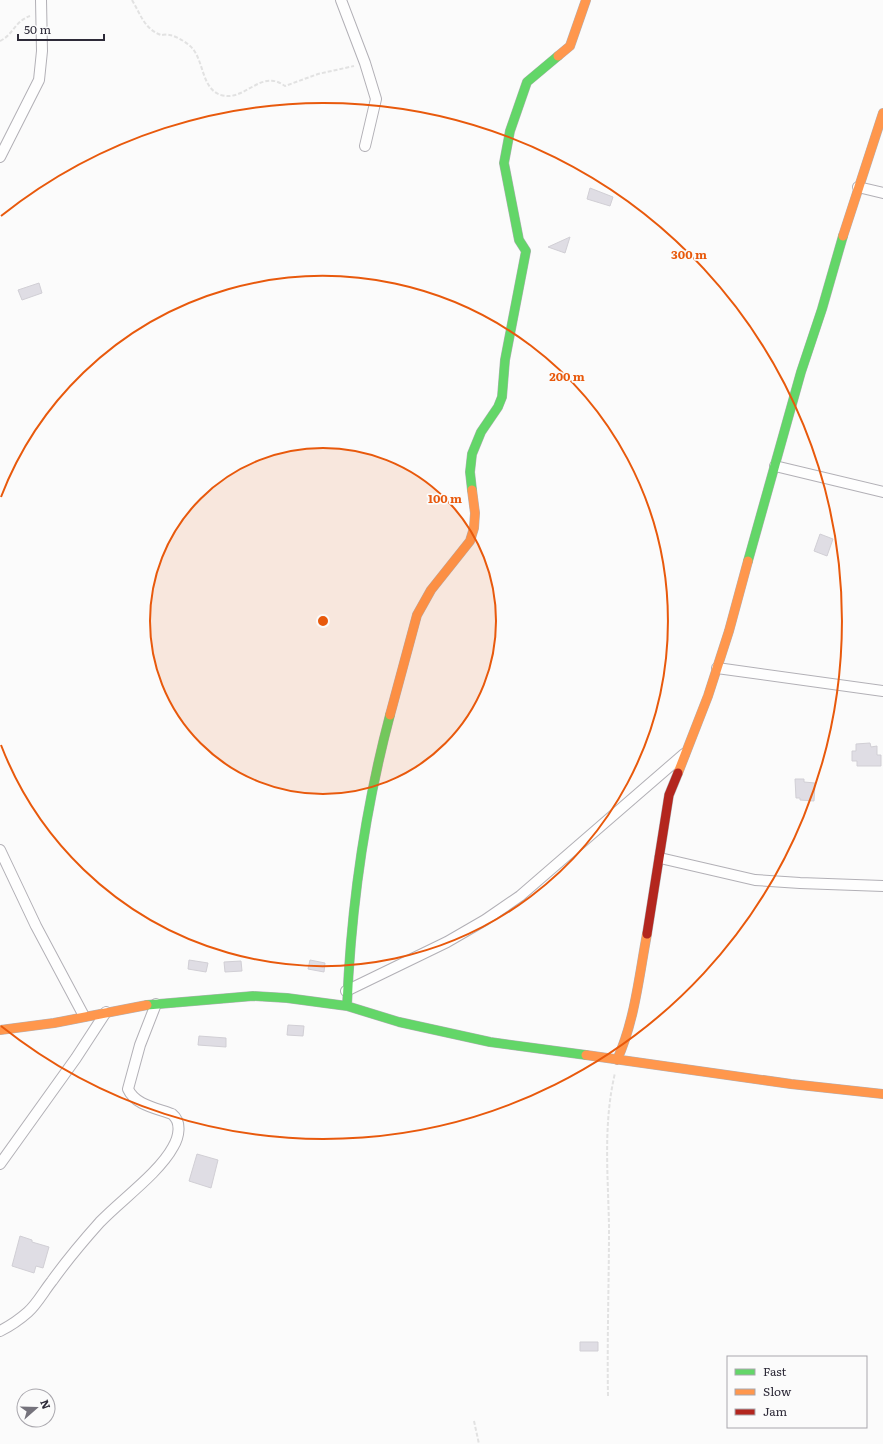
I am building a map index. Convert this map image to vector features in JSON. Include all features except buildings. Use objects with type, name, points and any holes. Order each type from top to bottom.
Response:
[{"type":"street","points":[[0,156],[39,80],[42,51],[41,0]]},
{"type":"street","points":[[342,0],[365,63],[376,99],[365,146]]},
{"type":"street","points":[[347,1006],[346,992],[348,950],[360,850],[383,742],[418,615],[431,590],[470,540],[474,528],[475,513],[470,472],[472,454],[481,432],[500,403],[504,392],[505,360],[526,252],[519,240],[504,164],[510,131],[527,82],[570,46],[586,0]]},
{"type":"street","points":[[618,1060],[626,1040],[632,1015],[660,858],[669,795],[717,668],[729,630],[801,372],[822,309],[835,260],[858,187],[883,113]]},
{"type":"street","points":[[858,187],[883,193]]},
{"type":"street","points":[[775,466],[883,492]]},
{"type":"street","points":[[717,668],[883,691]]},
{"type":"street","points":[[346,992],[447,942],[485,920],[514,900],[684,754]]},
{"type":"street","points":[[0,850],[36,926],[84,1016]]},
{"type":"street","points":[[660,858],[755,880],[800,884],[883,886]]},
{"type":"street","points":[[0,1030],[54,1023],[84,1016],[156,1004],[253,996],[287,998],[347,1006],[399,1022],[448,1034],[490,1042],[791,1084],[883,1094]]},
{"type":"street","points":[[0,1331],[17,1322],[29,1311],[77,1248],[161,1163],[173,1148],[178,1137],[176,1117],[172,1114],[140,1103],[131,1096],[128,1089],[140,1045],[156,1004]]},
{"type":"street","points":[[0,1164],[76,1058],[106,1012]]},
{"type":"path","points":[[132,0],[141,20],[161,35],[169,35],[186,42],[194,50],[204,77],[212,90],[222,95],[240,95],[264,82],[273,81],[285,86],[318,74],[365,63]]},
{"type":"path","points":[[0,41],[6,38],[17,23],[24,18],[42,13]]},
{"type":"path","points":[[608,1396],[609,1226],[606,1126],[610,1092],[618,1060]]},
{"type":"path","points":[[474,1421],[479,1444]]},
{"type":"traffic: fast","points":[[472,490],[470,472],[472,454],[481,432],[498,407],[502,397],[505,360],[526,251],[519,240],[504,163],[510,131],[527,82],[558,56]]},
{"type":"traffic: fast","points":[[748,561],[801,372],[822,309],[843,236]]},
{"type":"traffic: fast","points":[[347,1006],[352,932],[360,860],[373,788],[390,715]]},
{"type":"traffic: fast","points":[[147,1005],[253,996],[287,998],[347,1006],[399,1022],[490,1042],[586,1055]]},
{"type":"traffic: slow","points":[[558,56],[570,46],[586,0]]},
{"type":"traffic: slow","points":[[843,236],[883,113]]},
{"type":"traffic: slow","points":[[390,715],[417,615],[431,590],[470,541],[474,528],[475,513],[472,490]]},
{"type":"traffic: slow","points":[[678,773],[708,696],[729,631],[748,561]]},
{"type":"traffic: slow","points":[[617,1060],[632,1014],[647,934]]},
{"type":"traffic: slow","points":[[0,1030],[54,1023],[147,1005]]},
{"type":"traffic: slow","points":[[586,1055],[791,1084],[883,1094]]},
{"type":"traffic: jam","points":[[647,934],[669,795],[678,773]]}]
